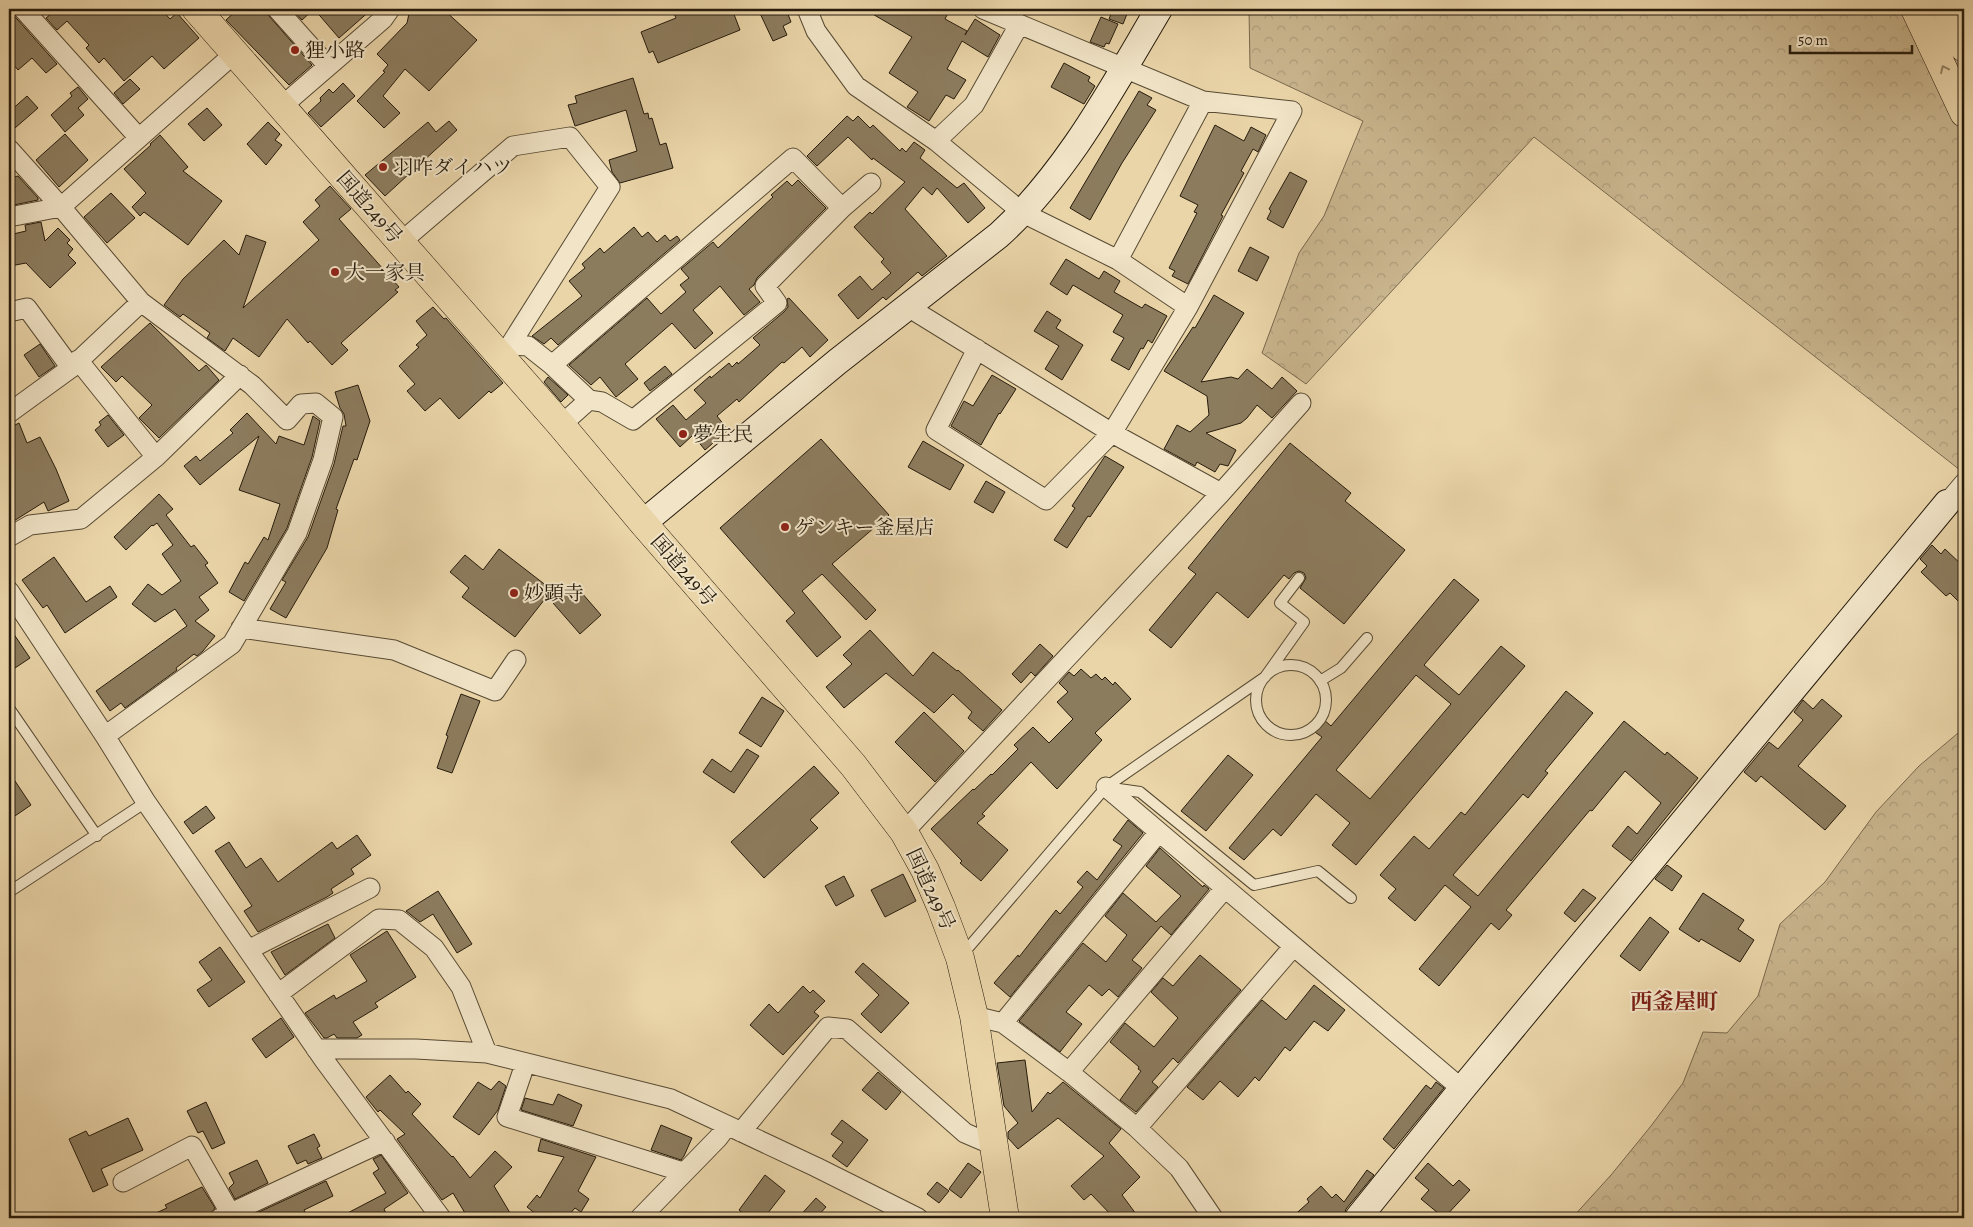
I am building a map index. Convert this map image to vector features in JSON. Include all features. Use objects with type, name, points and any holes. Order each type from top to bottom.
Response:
[{"type":"highway","name":"国道249号","points":[[196,9],[401,242],[507,351],[561,425],[643,523],[853,765],[904,832],[925,870],[960,958],[974,1016],[1004,1214]]},
{"type":"highway","points":[[1916,9],[1964,113]]},
{"type":"highway","points":[[1946,9],[1964,48]]},
{"type":"highway","points":[[1958,9],[1964,27]]},
{"type":"street","points":[[23,9],[139,138]]},
{"type":"street","points":[[277,9],[328,66]]},
{"type":"street","points":[[282,107],[383,19],[390,9]]},
{"type":"street","points":[[808,9],[816,31],[856,86],[936,141],[1023,213],[1118,260],[1188,307]]},
{"type":"street","points":[[977,349],[936,430],[1046,500],[1112,433],[1188,307],[1292,111],[1203,101],[983,9]]},
{"type":"street","points":[[643,523],[837,362],[1000,235],[1023,213],[1086,132],[1158,9]]},
{"type":"street","points":[[936,141],[974,105],[1020,25]]},
{"type":"street","points":[[9,217],[61,207],[235,53]]},
{"type":"street","points":[[1118,260],[1203,101]]},
{"type":"street","points":[[401,242],[513,146],[570,137],[610,187],[507,351]]},
{"type":"street","points":[[9,149],[141,302],[252,385],[287,420],[301,404],[316,403],[333,417],[323,460],[297,533],[232,644],[105,736]]},
{"type":"street","points":[[552,364],[793,158],[842,208]]},
{"type":"street","points":[[507,351],[528,346],[552,364],[589,400],[602,402],[633,420],[777,303],[765,286],[842,208],[871,183]]},
{"type":"street","points":[[9,413],[75,364],[141,302]]},
{"type":"street","points":[[908,307],[1112,433],[1221,494]]},
{"type":"street","points":[[9,312],[27,308],[156,457]]},
{"type":"street","points":[[9,537],[30,525],[81,519],[156,457],[240,376]]},
{"type":"street","points":[[561,425],[589,400]]},
{"type":"street","points":[[904,832],[1221,494],[1301,403]]},
{"type":"street","points":[[1358,1218],[1462,1089],[1964,483]]},
{"type":"street","points":[[11,599],[105,736],[146,802],[316,1049],[441,1218]]},
{"type":"street","points":[[241,628],[394,650],[495,691],[516,660]]},
{"type":"street","points":[[1106,787],[1462,1089]]},
{"type":"street","points":[[1003,1023],[1160,832]]},
{"type":"street","points":[[248,950],[370,888]]},
{"type":"street","points":[[1069,1072],[1224,888]]},
{"type":"street","points":[[278,994],[379,919],[398,920],[434,948],[461,987],[487,1053]]},
{"type":"street","points":[[1138,1128],[1293,947]]},
{"type":"street","points":[[974,1016],[1003,1023],[1069,1072],[1138,1128],[1179,1168],[1213,1218]]},
{"type":"street","points":[[640,1218],[718,1138],[734,1129],[828,1027],[847,1029],[965,1133],[993,1144]]},
{"type":"street","points":[[316,1049],[416,1049],[487,1053],[671,1099],[918,1218]]},
{"type":"street","points":[[522,1074],[506,1116],[683,1172]]},
{"type":"street","points":[[122,1182],[192,1146],[228,1217],[385,1141]]},
{"type":"lane","points":[[960,958],[1106,787],[1265,677],[1283,666],[1294,665],[1313,673],[1325,691],[1326,703],[1323,714],[1316,724],[1306,731],[1295,734],[1283,734],[1272,730],[1264,722],[1258,711],[1256,699],[1258,688],[1265,677],[1304,622],[1280,603],[1299,578]]},
{"type":"lane","points":[[1320,681],[1341,668],[1367,638]]},
{"type":"lane","points":[[9,708],[98,836]]},
{"type":"lane","points":[[1106,787],[1140,792],[1254,885],[1318,871],[1351,898]]},
{"type":"lane","points":[[9,892],[98,836],[146,802]]},
{"type":"green space","points":[[1249,9],[1964,9],[1964,466],[1960,470],[1534,137],[1306,384],[1262,353],[1299,253],[1324,216],[1363,121],[1250,68]]},
{"type":"green space","points":[[1964,728],[1964,1218],[1572,1218],[1611,1175],[1683,1083],[1703,1032],[1727,1033],[1758,996],[1780,924],[1825,882],[1876,812],[1919,766]]},
{"type":"building","points":[[57,9],[161,9],[170,19],[177,13],[199,38],[164,69],[152,56],[124,81],[104,58],[99,63],[86,48],[89,45],[67,21],[57,30],[46,18]]},
{"type":"building","points":[[238,9],[266,9],[269,16],[312,65],[289,85],[226,20]]},
{"type":"building","points":[[292,9],[314,9],[302,20]]},
{"type":"building","points":[[314,9],[372,9],[339,38]]},
{"type":"building","points":[[410,9],[443,9],[477,40],[429,91],[405,69],[383,96],[400,113],[384,128],[357,101],[385,72],[383,71],[388,65],[377,54],[407,23]]},
{"type":"building","points":[[672,9],[732,9],[740,30],[658,63],[653,51],[649,53],[641,32],[676,18]]},
{"type":"building","points":[[758,9],[786,9],[791,22],[783,26],[787,35],[773,41]]},
{"type":"building","points":[[864,9],[939,9],[948,13],[945,19],[967,31],[965,35],[975,19],[1000,35],[988,57],[962,41],[947,69],[966,80],[954,99],[946,95],[929,121],[907,107],[918,92],[889,73],[912,37]]},
{"type":"building","points":[[1113,9],[1129,9],[1123,24],[1109,19]]},
{"type":"building","points":[[9,10],[57,64],[46,73],[32,58],[18,70],[9,59]]},
{"type":"building","points":[[1101,17],[1118,24],[1109,44],[1106,43],[1104,47],[1090,42]]},
{"type":"building","points":[[1064,63],[1090,77],[1088,81],[1095,86],[1084,104],[1051,87]]},
{"type":"building","points":[[633,78],[644,114],[648,113],[649,119],[652,118],[660,145],[666,143],[673,168],[620,183],[612,172],[609,160],[637,151],[626,110],[575,126],[568,105],[577,103],[575,96]]},
{"type":"building","points":[[130,79],[140,89],[123,104],[114,93]]},
{"type":"building","points":[[343,83],[355,96],[321,127],[308,113],[321,101],[320,98],[329,89],[333,93]]},
{"type":"building","points":[[78,87],[88,99],[78,108],[84,115],[65,132],[51,115],[72,96],[70,93]]},
{"type":"building","points":[[1139,91],[1152,98],[1147,105],[1156,110],[1122,163],[1090,220],[1070,208]]},
{"type":"building","points":[[27,96],[38,108],[15,128],[9,120],[9,112]]},
{"type":"building","points":[[207,108],[222,125],[204,141],[188,124]]},
{"type":"building","points":[[847,116],[853,121],[858,116],[870,128],[873,125],[900,151],[902,148],[906,152],[914,142],[925,150],[920,158],[957,188],[964,183],[985,208],[968,223],[937,188],[932,195],[923,187],[905,209],[947,256],[922,276],[918,272],[886,300],[883,297],[858,319],[838,295],[860,276],[872,290],[891,273],[881,262],[884,259],[854,227],[870,212],[872,214],[905,182],[873,158],[872,160],[848,137],[817,166],[807,156]]},
{"type":"building","points":[[449,121],[457,130],[385,196],[365,175],[428,122],[436,132]]},
{"type":"building","points":[[268,122],[280,134],[275,140],[282,145],[266,165],[247,144]]},
{"type":"building","points":[[1215,125],[1244,141],[1251,127],[1266,135],[1258,152],[1253,149],[1241,171],[1244,173],[1221,215],[1223,216],[1188,284],[1172,276],[1175,271],[1169,268],[1197,213],[1194,212],[1198,205],[1180,196]]},
{"type":"building","points":[[65,134],[88,160],[59,187],[36,160]]},
{"type":"building","points":[[160,135],[188,167],[183,171],[222,201],[188,245],[144,212],[140,216],[132,207],[146,193],[124,169]]},
{"type":"building","points":[[1290,172],[1307,181],[1283,228],[1267,219],[1271,211],[1269,209]]},
{"type":"building","points":[[18,176],[38,200],[9,206],[9,178]]},
{"type":"building","points":[[798,180],[826,208],[757,278],[754,285],[749,289],[760,302],[744,315],[720,286],[693,310],[713,333],[695,349],[672,323],[625,364],[638,379],[616,397],[600,377],[591,385],[569,365],[647,298],[661,314],[686,292],[680,285],[689,278],[681,269],[713,242],[718,248],[773,197],[771,195],[787,181],[792,186]]},
{"type":"building","points":[[330,186],[351,209],[339,219],[399,287],[395,290],[398,292],[341,343],[348,350],[332,365],[310,341],[308,343],[287,319],[259,357],[233,338],[225,351],[207,338],[210,333],[183,314],[180,317],[164,305],[183,279],[224,240],[239,255],[246,235],[266,242],[243,308],[319,240],[303,222],[320,206],[315,200]]},
{"type":"building","points":[[111,193],[135,218],[107,243],[84,217]]},
{"type":"building","points":[[41,222],[45,241],[58,228],[70,240],[67,243],[73,249],[68,255],[76,263],[50,288],[26,263],[10,266],[9,259],[9,235],[26,231],[25,225]]},
{"type":"building","points":[[634,227],[642,237],[648,232],[657,242],[665,235],[670,241],[677,236],[680,240],[558,345],[551,338],[544,344],[532,336],[582,296],[569,281],[585,268],[582,264],[600,248],[604,253]]},
{"type":"building","points":[[1250,247],[1269,257],[1257,281],[1238,271]]},
{"type":"building","points":[[1066,259],[1099,279],[1104,271],[1120,281],[1114,292],[1142,308],[1145,304],[1167,316],[1152,343],[1148,340],[1143,349],[1141,348],[1129,370],[1111,360],[1124,338],[1113,332],[1123,315],[1073,285],[1067,295],[1050,284]]},
{"type":"building","points":[[1214,295],[1244,313],[1201,382],[1231,377],[1238,379],[1247,369],[1272,389],[1282,377],[1297,391],[1272,418],[1257,405],[1241,423],[1206,433],[1236,450],[1228,466],[1220,464],[1215,472],[1197,462],[1195,466],[1164,449],[1177,425],[1190,432],[1209,415],[1207,396],[1164,371],[1193,327],[1195,328]]},
{"type":"building","points":[[789,298],[828,340],[810,357],[802,347],[784,363],[782,362],[739,402],[737,399],[717,416],[728,430],[705,450],[693,435],[680,447],[656,419],[673,405],[686,420],[706,403],[694,390],[729,363],[732,367],[737,362],[738,364],[760,345],[753,338],[784,312],[788,307],[787,299]]},
{"type":"building","points":[[433,307],[444,319],[446,318],[503,383],[491,393],[489,391],[459,419],[440,398],[425,411],[407,391],[415,384],[399,366],[419,347],[416,345],[427,335],[416,321]]},
{"type":"building","points":[[1047,311],[1061,320],[1056,328],[1083,345],[1062,380],[1045,369],[1059,346],[1034,331]]},
{"type":"building","points":[[150,323],[199,371],[206,365],[219,380],[159,438],[139,418],[152,405],[122,376],[116,382],[101,367]]},
{"type":"building","points":[[40,344],[55,366],[39,377],[24,355]]},
{"type":"building","points":[[665,366],[672,374],[650,391],[644,383]]},
{"type":"building","points":[[992,375],[1016,389],[999,413],[981,445],[951,426],[964,401],[973,406]]},
{"type":"building","points":[[548,377],[568,395],[561,402],[544,382]]},
{"type":"building","points":[[358,385],[370,421],[357,460],[354,459],[336,509],[338,510],[327,548],[286,618],[270,609],[286,582],[282,580],[308,537],[334,464],[343,426],[346,426],[344,414],[335,392]]},
{"type":"building","points":[[247,413],[276,444],[279,436],[304,445],[313,416],[320,421],[312,457],[287,528],[244,601],[229,592],[245,562],[248,564],[264,537],[268,540],[280,504],[239,490],[259,436],[200,485],[184,466],[196,456],[200,461],[233,433],[230,430]]},
{"type":"building","points":[[108,415],[124,435],[108,447],[95,430],[101,425],[99,422]]},
{"type":"building","points":[[19,423],[27,443],[40,437],[69,501],[48,511],[44,502],[9,524],[9,428]]},
{"type":"building","points":[[821,439],[889,515],[832,564],[876,610],[866,620],[822,574],[802,591],[841,637],[817,657],[786,621],[795,613],[720,528]]},
{"type":"building","points":[[923,441],[964,465],[950,490],[908,467]]},
{"type":"building","points":[[1290,443],[1351,493],[1345,501],[1405,550],[1344,624],[1300,588],[1306,578],[1304,573],[1299,571],[1294,573],[1289,579],[1284,575],[1248,618],[1217,592],[1171,648],[1149,630],[1196,574],[1188,568]]},
{"type":"building","points":[[1105,456],[1124,467],[1067,548],[1054,540],[1075,508],[1072,506]]},
{"type":"building","points":[[986,481],[1005,492],[993,513],[974,502]]},
{"type":"building","points":[[159,494],[173,509],[166,515],[191,547],[194,545],[208,563],[205,565],[218,583],[199,597],[209,610],[195,621],[215,636],[197,656],[194,654],[176,668],[177,670],[125,708],[121,703],[110,711],[96,691],[187,626],[175,609],[155,622],[132,604],[148,584],[162,595],[181,581],[162,554],[173,545],[157,523],[152,525],[126,550],[114,537]]},
{"type":"building","points":[[1932,545],[1941,554],[1945,549],[1964,567],[1964,607],[1950,593],[1946,596],[1921,572],[1927,566],[1920,559]]},
{"type":"building","points":[[499,549],[552,590],[515,637],[462,597],[469,588],[450,572],[465,555],[483,570]]},
{"type":"building","points":[[54,557],[86,602],[110,586],[117,597],[65,633],[47,605],[43,608],[22,580]]},
{"type":"building","points":[[1454,579],[1479,600],[1424,665],[1459,695],[1501,646],[1525,666],[1356,865],[1332,845],[1350,823],[1316,794],[1281,836],[1273,829],[1244,860],[1229,848],[1322,737],[1312,730],[1322,718],[1331,726]],"holes":[[[1416,675],[1451,704],[1370,799],[1336,770]]]},
{"type":"building","points":[[574,584],[601,615],[580,634],[553,603]]},
{"type":"building","points":[[9,627],[30,658],[9,672]]},
{"type":"building","points":[[870,630],[913,676],[933,652],[958,670],[1002,710],[983,731],[968,718],[972,712],[953,694],[934,713],[886,673],[844,708],[826,687],[852,664],[843,655]]},
{"type":"building","points":[[1040,644],[1053,656],[1035,676],[1031,672],[1021,683],[1012,674]]},
{"type":"building","points":[[1081,669],[1091,678],[1096,674],[1102,680],[1105,677],[1113,685],[1115,682],[1131,699],[1095,733],[1102,740],[1057,789],[1031,762],[982,814],[985,816],[977,823],[1008,850],[981,881],[960,863],[962,861],[931,829],[973,789],[992,775],[1018,749],[1014,745],[1033,727],[1049,743],[1073,719],[1057,702],[1068,692],[1059,683],[1069,672],[1074,676]]},
{"type":"building","points":[[1566,691],[1593,713],[1545,771],[1548,773],[1528,798],[1523,794],[1453,875],[1478,896],[1624,721],[1665,755],[1667,752],[1698,778],[1631,861],[1612,846],[1628,826],[1637,834],[1661,803],[1625,771],[1506,910],[1512,915],[1499,930],[1491,923],[1439,986],[1419,969],[1471,907],[1445,885],[1415,921],[1388,898],[1396,889],[1380,875],[1414,836],[1429,849],[1461,812],[1465,815]]},
{"type":"building","points":[[461,694],[480,701],[452,773],[437,768],[448,736],[446,735]]},
{"type":"building","points":[[762,697],[784,711],[761,747],[739,733]]},
{"type":"building","points":[[1822,699],[1842,716],[1798,766],[1846,806],[1825,830],[1761,776],[1756,782],[1744,772],[1769,742],[1778,749],[1803,720],[1794,712],[1803,700],[1813,709]]},
{"type":"building","points":[[924,712],[964,751],[935,782],[895,742]]},
{"type":"building","points":[[747,749],[759,756],[734,793],[703,772],[712,759],[731,772]]},
{"type":"building","points":[[1228,755],[1253,775],[1206,831],[1181,811]]},
{"type":"building","points":[[814,766],[839,793],[810,820],[818,828],[764,878],[731,842]]},
{"type":"building","points":[[9,772],[31,805],[9,820]]},
{"type":"building","points":[[206,806],[215,818],[193,834],[184,822]]},
{"type":"building","points":[[1128,820],[1143,833],[1010,997],[994,983],[1018,955],[1019,957],[1056,910],[1060,914],[1083,887],[1077,882],[1087,871],[1097,880],[1122,846],[1113,840]]},
{"type":"building","points":[[357,835],[371,855],[351,869],[354,874],[331,889],[333,893],[327,897],[258,932],[244,911],[252,906],[215,851],[229,842],[246,868],[261,858],[278,882],[332,842],[337,849]]},
{"type":"building","points":[[1160,848],[1203,887],[1204,885],[1209,889],[1171,935],[1161,926],[1132,960],[1142,968],[1118,997],[1109,989],[1102,996],[1089,985],[1066,1012],[1082,1024],[1060,1052],[1019,1021],[1083,943],[1106,962],[1127,935],[1105,916],[1123,893],[1156,922],[1181,896],[1146,866]]},
{"type":"building","points":[[1667,865],[1682,876],[1672,891],[1655,879]]},
{"type":"building","points":[[903,874],[916,901],[885,917],[871,890]]},
{"type":"building","points":[[844,876],[854,896],[836,906],[825,886]]},
{"type":"building","points":[[1583,889],[1596,898],[1575,922],[1564,913]]},
{"type":"building","points":[[438,891],[472,944],[457,953],[433,914],[420,922],[406,911]]},
{"type":"building","points":[[1703,893],[1744,920],[1738,929],[1754,940],[1740,962],[1701,939],[1699,942],[1679,929]]},
{"type":"building","points":[[1650,917],[1669,932],[1640,971],[1620,956]]},
{"type":"building","points":[[328,924],[335,938],[285,975],[271,952]]},
{"type":"building","points":[[387,931],[416,977],[375,1003],[378,1007],[353,1022],[362,1035],[357,1038],[337,1038],[334,1034],[324,1038],[305,1013],[334,995],[336,999],[367,981],[350,955]]},
{"type":"building","points":[[220,947],[245,982],[209,1007],[197,990],[212,980],[199,962]]},
{"type":"building","points":[[1200,955],[1241,990],[1178,1063],[1173,1058],[1152,1082],[1158,1087],[1136,1112],[1120,1100],[1141,1071],[1138,1069],[1139,1067],[1110,1042],[1125,1023],[1154,1047],[1178,1018],[1151,992],[1163,978],[1173,986]]},
{"type":"building","points":[[863,963],[909,1003],[881,1033],[861,1014],[879,995],[855,972]]},
{"type":"building","points":[[1314,985],[1345,1010],[1328,1031],[1314,1021],[1290,1051],[1285,1047],[1259,1081],[1255,1077],[1238,1097],[1220,1081],[1203,1100],[1187,1087],[1262,1000],[1286,1020]]},
{"type":"building","points":[[803,986],[810,993],[813,990],[825,1001],[814,1012],[819,1016],[783,1055],[750,1025],[769,1004],[778,1013]]},
{"type":"building","points":[[281,1018],[294,1037],[266,1058],[252,1039]]},
{"type":"building","points":[[1025,1060],[1032,1112],[1048,1092],[1050,1094],[1063,1082],[1121,1129],[1109,1143],[1140,1177],[1122,1195],[1139,1218],[1114,1218],[1091,1194],[1084,1200],[1071,1186],[1104,1156],[1058,1118],[1018,1149],[1008,1138],[1008,1132],[1018,1123],[1004,1106],[997,1063]]},
{"type":"building","points":[[878,1072],[901,1092],[886,1110],[862,1090]]},
{"type":"building","points":[[390,1075],[406,1093],[408,1091],[421,1104],[412,1114],[453,1156],[470,1178],[495,1151],[512,1167],[494,1186],[513,1218],[468,1218],[453,1193],[442,1200],[397,1139],[405,1134],[380,1110],[378,1112],[366,1097]]},
{"type":"building","points":[[499,1081],[506,1086],[498,1110],[479,1135],[453,1117],[478,1082],[491,1090]]},
{"type":"building","points":[[1436,1082],[1444,1088],[1394,1149],[1383,1139],[1426,1085],[1431,1089]]},
{"type":"building","points":[[558,1094],[582,1105],[573,1126],[521,1110],[525,1098],[553,1105]]},
{"type":"building","points":[[206,1102],[225,1143],[212,1149],[203,1131],[198,1133],[187,1111]]},
{"type":"building","points":[[128,1118],[143,1150],[101,1169],[108,1185],[93,1192],[69,1139],[86,1131],[89,1136]]},
{"type":"building","points":[[842,1120],[868,1140],[847,1167],[832,1156],[843,1142],[831,1134]]},
{"type":"building","points":[[661,1125],[692,1138],[681,1160],[651,1150]]},
{"type":"building","points":[[314,1134],[320,1146],[317,1148],[322,1158],[308,1164],[306,1160],[297,1164],[288,1146]]},
{"type":"building","points":[[541,1139],[596,1157],[578,1191],[589,1199],[581,1212],[575,1208],[566,1218],[541,1218],[527,1207],[537,1195],[540,1198],[564,1157],[538,1151]]},
{"type":"building","points":[[381,1155],[408,1193],[384,1209],[388,1218],[338,1218],[386,1193],[373,1173],[379,1169],[373,1159]]},
{"type":"building","points":[[257,1160],[268,1183],[235,1199],[229,1188],[234,1183],[229,1173]]},
{"type":"building","points":[[968,1163],[981,1172],[961,1198],[949,1189]]},
{"type":"building","points":[[1428,1163],[1453,1186],[1459,1180],[1470,1190],[1444,1218],[1421,1199],[1429,1190],[1415,1178]]},
{"type":"building","points":[[1367,1170],[1374,1175],[1346,1209],[1343,1218],[1291,1218],[1309,1202],[1307,1199],[1321,1186],[1332,1198],[1336,1194],[1344,1202]]},
{"type":"building","points":[[765,1175],[785,1191],[764,1218],[749,1218],[739,1210]]},
{"type":"building","points":[[326,1181],[333,1196],[304,1210],[305,1212],[293,1218],[246,1218]]},
{"type":"building","points":[[937,1182],[949,1191],[939,1203],[927,1194]]},
{"type":"building","points":[[202,1187],[215,1208],[209,1216],[204,1218],[145,1218],[167,1208],[165,1205]]},
{"type":"building","points":[[816,1198],[826,1207],[816,1218],[798,1218]]},
{"type":"place","name":"狸小路","points":[[295,50]]},
{"type":"place","name":"羽咋ダイハツ","points":[[383,167]]},
{"type":"place","name":"大一家具","points":[[335,272]]},
{"type":"place","name":"夢生民","points":[[683,434]]},
{"type":"place","name":"ゲンキー釜屋店","points":[[785,527]]},
{"type":"place","name":"妙顕寺","points":[[514,593]]},
{"type":"district","name":"西釜屋町","points":[[1674,1001]]}]
